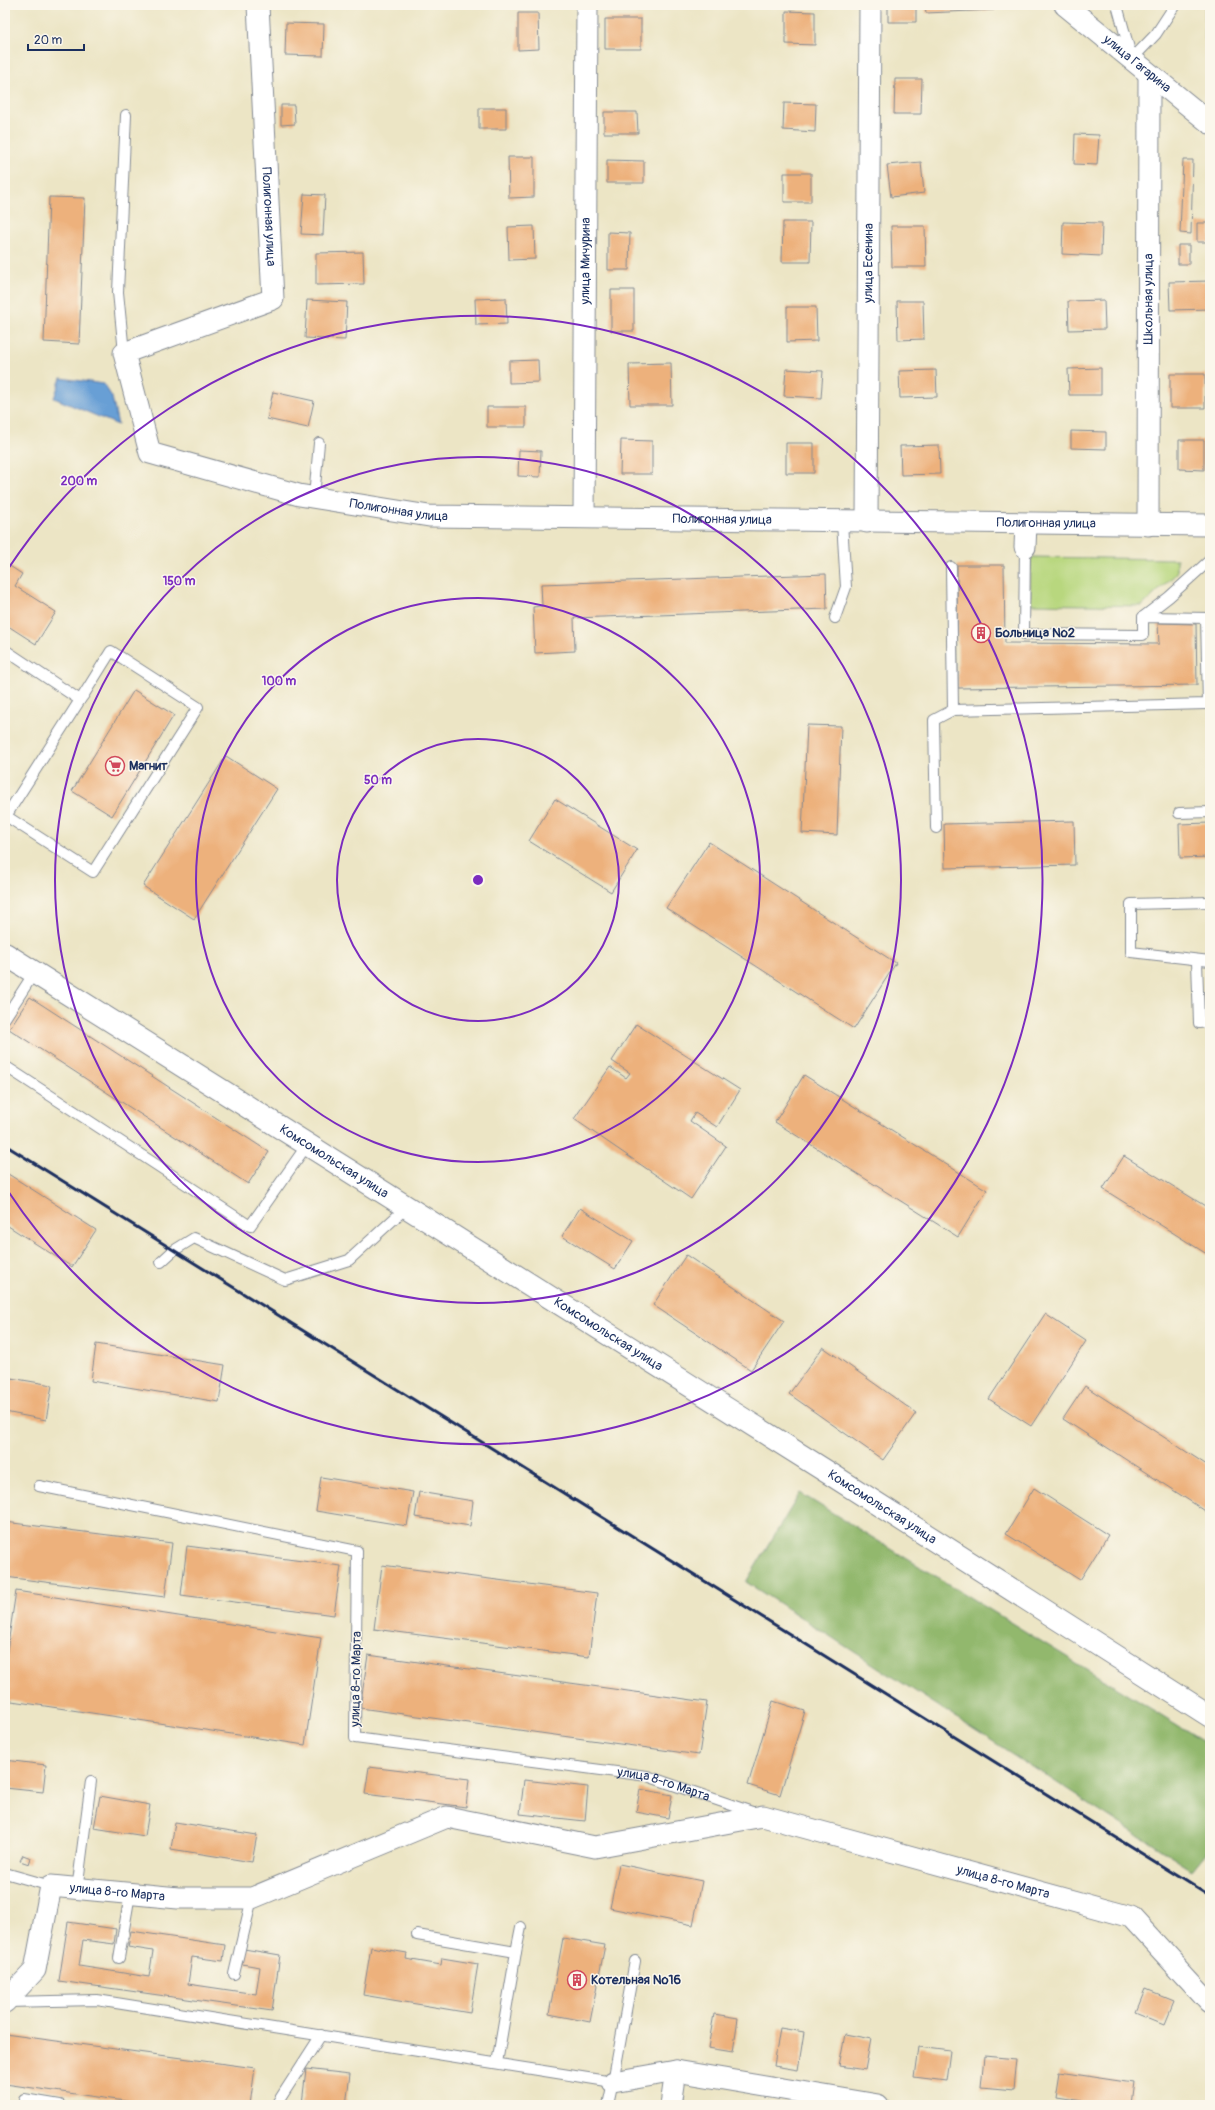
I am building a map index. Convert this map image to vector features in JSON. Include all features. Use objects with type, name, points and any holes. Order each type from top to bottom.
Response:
[{"type":"street","name":"Полигонная улица","points":[[258,5],[273,299],[124,353],[150,454],[314,497],[429,516],[584,517],[842,522],[1210,525]]},
{"type":"street","name":"улица Мичурина","points":[[584,517],[587,5]]},
{"type":"street","name":"улица Есенина","points":[[867,522],[870,5]]},
{"type":"street","name":"улица Гагарина","points":[[1065,5],[1210,123]]},
{"type":"street","name":"Школьная улица","points":[[1148,525],[1149,74]]},
{"type":"street","points":[[1025,547],[1026,524]]},
{"type":"street","name":"Комсомольская улица","points":[[5,954],[832,1475],[1210,1716]]},
{"type":"street","name":"улица 8-го Марта","points":[[51,1886],[77,1890],[178,1898],[252,1898],[447,1817],[595,1847],[763,1816],[1131,1917],[1210,2003]]},
{"type":"street","points":[[5,2002],[35,1970],[51,1886]]},
{"type":"street","points":[[612,2082],[676,2071],[878,2105]]},
{"type":"street","points":[[671,2105],[676,2071]]},
{"type":"lane","points":[[1117,5],[1132,59]]},
{"type":"lane","points":[[1132,59],[1156,34],[1175,5]]},
{"type":"lane","points":[[124,353],[118,292],[126,115]]},
{"type":"lane","points":[[314,497],[319,443]]},
{"type":"lane","points":[[835,618],[846,586],[842,522]]},
{"type":"lane","points":[[1025,547],[1024,634],[1143,635],[1143,617]]},
{"type":"lane","points":[[1143,617],[1169,597],[1210,560]]},
{"type":"lane","points":[[951,567],[953,710]]},
{"type":"lane","points":[[936,828],[934,720],[953,710],[1209,704],[1208,618],[1143,617]]},
{"type":"lane","points":[[5,650],[80,700]]},
{"type":"lane","points":[[111,651],[198,707],[93,872],[5,817],[111,651]]},
{"type":"lane","points":[[1179,813],[1210,812]]},
{"type":"lane","points":[[1210,902],[1131,904],[1131,952],[1197,961],[1210,961]]},
{"type":"lane","points":[[1197,961],[1199,1023],[1210,1022]]},
{"type":"lane","points":[[5,1018],[34,973]]},
{"type":"lane","points":[[5,1066],[250,1226],[307,1145]]},
{"type":"lane","points":[[161,1262],[173,1251],[194,1238],[285,1280],[349,1260],[407,1207]]},
{"type":"lane","name":"улица 8-го Марта","points":[[39,1486],[357,1551],[355,1738],[647,1776],[763,1816]]},
{"type":"lane","points":[[77,1890],[91,1781]]},
{"type":"lane","points":[[5,1873],[51,1886]]},
{"type":"lane","points":[[119,1958],[130,1894]]},
{"type":"lane","points":[[234,1974],[252,1898]]},
{"type":"lane","points":[[497,2063],[521,1927]]},
{"type":"lane","points":[[417,1935],[516,1952]]},
{"type":"lane","points":[[608,2105],[635,1961]]},
{"type":"lane","points":[[5,2002],[97,2000],[612,2082]]},
{"type":"lane","points":[[276,2105],[321,2035]]},
{"type":"lane","points":[[24,2099],[60,2105]]},
{"type":"green space","points":[[1205,5],[1210,5],[1210,40],[1205,40]]},
{"type":"green space","points":[[1031,557],[1177,559],[1177,573],[1142,606],[1030,604]]},
{"type":"green space","points":[[800,1493],[1210,1745],[1210,1848],[1192,1870],[746,1582]]},
{"type":"water","points":[[61,378],[104,384],[112,397],[118,425],[54,398]]},
{"type":"building","points":[[888,5],[916,5],[916,22],[888,22]]},
{"type":"building","points":[[925,5],[994,5],[994,10],[926,13]]},
{"type":"building","points":[[786,11],[815,12],[815,45],[786,44]]},
{"type":"building","points":[[518,13],[538,13],[539,49],[518,50]]},
{"type":"building","points":[[605,19],[641,19],[641,49],[605,49]]},
{"type":"building","points":[[286,23],[324,24],[323,56],[285,55]]},
{"type":"building","points":[[895,79],[922,79],[921,114],[894,114]]},
{"type":"building","points":[[784,103],[816,104],[815,132],[783,130]]},
{"type":"building","points":[[281,105],[294,105],[295,124],[281,125]]},
{"type":"building","points":[[479,108],[506,108],[506,129],[479,129]]},
{"type":"building","points":[[604,112],[637,112],[638,133],[604,133]]},
{"type":"building","points":[[1075,134],[1099,135],[1097,165],[1074,164]]},
{"type":"building","points":[[508,157],[534,157],[534,197],[509,198]]},
{"type":"building","points":[[607,160],[644,161],[644,183],[607,183]]},
{"type":"building","points":[[1183,160],[1193,160],[1191,234],[1180,233]]},
{"type":"building","points":[[921,162],[924,193],[891,197],[887,165]]},
{"type":"building","points":[[784,173],[811,173],[811,202],[784,202]]},
{"type":"building","points":[[304,194],[325,195],[323,235],[301,234]]},
{"type":"building","points":[[49,197],[85,198],[79,344],[44,342]]},
{"type":"building","points":[[783,222],[811,222],[810,262],[782,262]]},
{"type":"building","points":[[1063,222],[1102,223],[1101,256],[1062,254]]},
{"type":"building","points":[[1197,223],[1210,223],[1210,242],[1197,242]]},
{"type":"building","points":[[534,226],[535,259],[509,260],[508,227]]},
{"type":"building","points":[[891,226],[925,226],[926,267],[892,267]]},
{"type":"building","points":[[608,232],[630,233],[629,270],[608,270]]},
{"type":"building","points":[[1178,245],[1189,245],[1189,264],[1178,264]]},
{"type":"building","points":[[363,252],[364,284],[316,285],[316,253]]},
{"type":"building","points":[[1210,281],[1210,309],[1170,310],[1169,282]]},
{"type":"building","points":[[611,290],[634,290],[634,331],[611,331]]},
{"type":"building","points":[[506,298],[507,324],[476,325],[475,299]]},
{"type":"building","points":[[307,300],[347,302],[345,340],[305,338]]},
{"type":"building","points":[[1104,300],[1105,329],[1069,330],[1068,301]]},
{"type":"building","points":[[897,301],[923,301],[924,339],[898,340]]},
{"type":"building","points":[[787,307],[816,307],[817,341],[787,342]]},
{"type":"building","points":[[538,360],[539,382],[509,383],[509,361]]},
{"type":"building","points":[[671,363],[672,405],[630,405],[629,364]]},
{"type":"building","points":[[1101,368],[1101,395],[1069,395],[1068,369]]},
{"type":"building","points":[[786,369],[823,371],[821,398],[784,396]]},
{"type":"building","points":[[936,370],[937,397],[900,398],[899,371]]},
{"type":"building","points":[[1170,374],[1205,374],[1205,408],[1170,408]]},
{"type":"building","points":[[273,392],[314,401],[308,428],[267,419]]},
{"type":"building","points":[[487,407],[526,407],[526,427],[487,427]]},
{"type":"building","points":[[1071,431],[1106,432],[1106,449],[1071,448]]},
{"type":"building","points":[[621,440],[652,441],[652,474],[620,474]]},
{"type":"building","points":[[1179,440],[1204,440],[1204,470],[1179,469]]},
{"type":"building","points":[[786,443],[814,443],[814,473],[786,473]]},
{"type":"building","points":[[939,445],[940,474],[901,475],[900,446]]},
{"type":"building","points":[[519,450],[541,451],[540,477],[518,476]]},
{"type":"building","points":[[5,563],[22,574],[15,586],[56,612],[36,644],[5,624]]},
{"type":"building","name":"Больница №2","points":[[957,565],[1004,565],[1005,643],[1159,644],[1158,623],[1196,624],[1197,685],[958,688]]},
{"type":"building","points":[[826,574],[827,609],[574,618],[575,651],[535,653],[533,607],[542,606],[541,584]]},
{"type":"building","name":"Магнит","points":[[134,690],[174,715],[112,816],[72,791]]},
{"type":"building","points":[[807,725],[841,726],[837,835],[802,833]]},
{"type":"building","points":[[226,756],[277,789],[194,919],[143,886]]},
{"type":"building","points":[[555,799],[637,850],[611,892],[529,841]]},
{"type":"building","points":[[1074,821],[1075,865],[945,868],[944,824]]},
{"type":"building","points":[[1210,823],[1210,857],[1180,858],[1179,824]]},
{"type":"building","points":[[709,842],[896,963],[854,1029],[666,908]]},
{"type":"building","points":[[1207,974],[1210,974],[1210,1006],[1209,1006]]},
{"type":"building","points":[[30,997],[269,1152],[248,1184],[9,1029]]},
{"type":"building","points":[[636,1024],[740,1090],[717,1127],[695,1113],[690,1121],[726,1146],[691,1199],[574,1119],[610,1067],[626,1078],[630,1073],[612,1061]]},
{"type":"building","points":[[804,1075],[987,1190],[958,1237],[775,1122]]},
{"type":"building","points":[[1124,1156],[1210,1209],[1210,1256],[1103,1189]]},
{"type":"building","points":[[5,1172],[96,1230],[72,1267],[5,1224]]},
{"type":"building","points":[[580,1208],[633,1241],[615,1269],[562,1236]]},
{"type":"building","points":[[686,1255],[784,1321],[751,1370],[653,1305]]},
{"type":"building","points":[[1045,1314],[1086,1341],[1031,1426],[989,1399]]},
{"type":"building","points":[[96,1344],[225,1365],[219,1402],[91,1381]]},
{"type":"building","points":[[823,1347],[916,1413],[883,1460],[789,1394]]},
{"type":"building","points":[[5,1377],[52,1385],[46,1420],[5,1412]]},
{"type":"building","points":[[1085,1386],[1210,1467],[1210,1514],[1063,1419]]},
{"type":"building","points":[[321,1477],[413,1492],[407,1526],[316,1511]]},
{"type":"building","points":[[1034,1488],[1108,1535],[1080,1580],[1006,1534]]},
{"type":"building","points":[[419,1492],[473,1501],[470,1526],[415,1517]]},
{"type":"building","points":[[5,1522],[172,1543],[165,1597],[5,1577]]},
{"type":"building","points":[[187,1546],[341,1566],[334,1615],[181,1595]]},
{"type":"building","points":[[382,1565],[597,1593],[589,1657],[374,1629]]},
{"type":"building","points":[[16,1591],[321,1638],[305,1745],[5,1700],[5,1664]]},
{"type":"building","points":[[368,1655],[707,1702],[699,1755],[360,1708]]},
{"type":"building","points":[[773,1701],[805,1711],[780,1795],[748,1785]]},
{"type":"building","points":[[5,1760],[46,1765],[43,1792],[5,1788]]},
{"type":"building","points":[[369,1767],[469,1779],[466,1807],[365,1794]]},
{"type":"building","points":[[524,1780],[588,1787],[585,1821],[520,1814]]},
{"type":"building","points":[[640,1789],[672,1795],[668,1818],[636,1812]]},
{"type":"building","points":[[100,1796],[150,1805],[145,1836],[94,1828]]},
{"type":"building","points":[[175,1822],[257,1835],[252,1862],[171,1849]]},
{"type":"building","points":[[23,1855],[31,1858],[29,1864],[20,1861]]},
{"type":"building","points":[[619,1864],[702,1881],[693,1925],[610,1908]]},
{"type":"building","points":[[68,1922],[116,1929],[114,1944],[83,1940],[79,1966],[149,1977],[153,1951],[128,1947],[131,1931],[225,1945],[223,1961],[192,1957],[188,1984],[256,1994],[260,1967],[242,1964],[244,1949],[280,1955],[272,2011],[59,1981]]},
{"type":"building","name":"Котельная №16","points":[[563,1938],[605,1945],[590,2022],[549,2014]]},
{"type":"building","points":[[371,1947],[407,1953],[406,1959],[441,1965],[442,1958],[478,1964],[470,2013],[363,1995]]},
{"type":"building","points":[[1146,1990],[1173,2001],[1164,2023],[1137,2012]]},
{"type":"building","points":[[714,2014],[738,2018],[733,2052],[708,2048]]},
{"type":"building","points":[[780,2028],[804,2032],[798,2070],[774,2066]]},
{"type":"building","points":[[5,2034],[255,2068],[250,2105],[153,2105],[5,2084]]},
{"type":"building","points":[[845,2034],[871,2039],[865,2070],[839,2066]]},
{"type":"building","points":[[918,2047],[950,2051],[946,2081],[914,2077]]},
{"type":"building","points":[[984,2056],[1017,2059],[1014,2090],[981,2087]]},
{"type":"building","points":[[306,2069],[350,2074],[346,2105],[302,2104]]},
{"type":"building","points":[[1059,2072],[1133,2083],[1130,2105],[1108,2105],[1055,2097]]},
{"type":"railway","points":[[5,1145],[1210,1896]]},
{"type":"place","name":"Больница №2","points":[[981,633]]},
{"type":"place","name":"Магнит","points":[[115,766]]},
{"type":"place","name":"Котельная №16","points":[[577,1980]]}]
